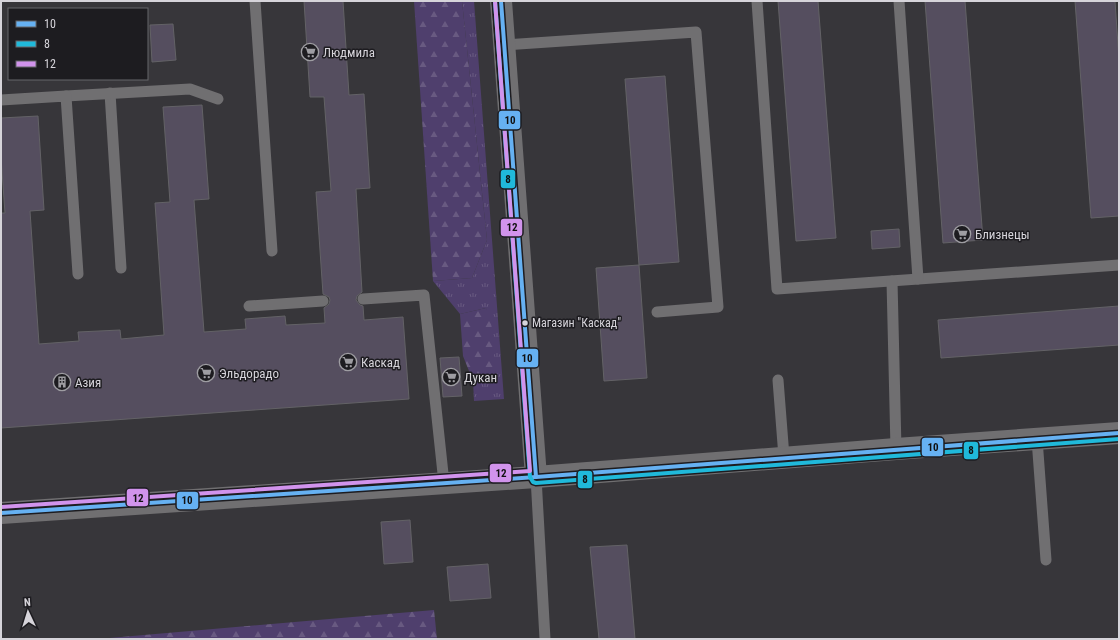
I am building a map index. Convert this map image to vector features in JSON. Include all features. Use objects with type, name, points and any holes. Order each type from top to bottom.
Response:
[{"type":"street","points":[[501,1],[536,477]]},
{"type":"street","points":[[1,513],[536,477],[784,457],[1119,433]]},
{"type":"lane","points":[[255,1],[272,251]]},
{"type":"lane","points":[[757,1],[777,289],[1119,265]]},
{"type":"lane","points":[[898,1],[918,279]]},
{"type":"lane","points":[[505,45],[696,32],[718,307],[657,312]]},
{"type":"lane","points":[[1,100],[190,89],[218,99]]},
{"type":"lane","points":[[110,94],[121,268]]},
{"type":"lane","points":[[66,96],[78,274]]},
{"type":"lane","points":[[892,281],[896,449]]},
{"type":"lane","points":[[363,299],[424,295],[444,483]]},
{"type":"lane","points":[[249,306],[324,302]]},
{"type":"lane","points":[[778,380],[784,457]]},
{"type":"lane","points":[[1037,439],[1046,560]]},
{"type":"lane","points":[[536,477],[545,639]]},
{"type":"green space","points":[[414,1],[462,1],[487,240],[472,278],[433,281]]},
{"type":"green space","points":[[462,1],[474,1],[504,399],[474,401],[473,381],[496,377],[486,308],[460,314],[433,281],[472,278],[487,240]]},
{"type":"green space","points":[[486,308],[491,320],[496,377],[473,381],[463,356],[460,314]]},
{"type":"green space","points":[[434,610],[437,639],[98,639]]},
{"type":"building","points":[[304,1],[343,1],[349,95],[364,94],[370,188],[356,189],[362,292],[357,296],[356,300],[363,306],[364,320],[403,317],[409,399],[1,428],[1,213],[5,213],[1,157],[1,118],[38,116],[44,210],[30,211],[39,344],[79,341],[78,332],[120,330],[121,339],[164,335],[155,203],[170,202],[163,107],[202,105],[209,199],[194,200],[204,332],[246,329],[245,319],[285,316],[286,325],[325,323],[324,308],[329,304],[330,300],[329,297],[323,294],[316,192],[331,191],[324,97],[310,97]]},
{"type":"building","points":[[778,1],[818,1],[836,238],[796,241]]},
{"type":"building","points":[[925,1],[965,1],[983,240],[943,243]]},
{"type":"building","points":[[1075,1],[1115,1],[1119,60],[1119,216],[1091,218]]},
{"type":"building","points":[[173,24],[176,60],[152,62],[150,25]]},
{"type":"building","points":[[665,76],[679,262],[639,265],[625,79]]},
{"type":"building","points":[[899,229],[900,247],[872,249],[871,231]]},
{"type":"building","points":[[639,265],[647,378],[604,381],[596,268]]},
{"type":"building","points":[[1119,306],[1119,345],[941,358],[938,320]]},
{"type":"building","name":"Дукан","points":[[459,357],[462,396],[443,397],[440,358]]},
{"type":"building","points":[[410,520],[413,562],[384,564],[381,522]]},
{"type":"building","points":[[627,545],[635,639],[599,639],[590,547]]},
{"type":"building","points":[[488,564],[491,598],[450,601],[447,567]]},
{"type":"transit line","name":"8","points":[[495,1],[530,477],[533,482],[536,483],[1119,439]]},
{"type":"transit line","name":"12","points":[[1,507],[530,471],[495,1]]},
{"type":"transit line","name":"10","points":[[501,1],[536,477]]},
{"type":"transit line","name":"10","points":[[1,513],[536,477],[1119,433]]},
{"type":"place","name":"Людмила","points":[[310,52]]},
{"type":"place","name":"Близнецы","points":[[962,234]]},
{"type":"place","name":"Магазин \"Каскад\"","points":[[525,323]]},
{"type":"place","name":"Каскад","points":[[348,362]]},
{"type":"place","name":"Эльдорадо","points":[[206,373]]},
{"type":"place","name":"Дукан","points":[[451,377]]},
{"type":"place","name":"Азия","points":[[62,382]]}]
